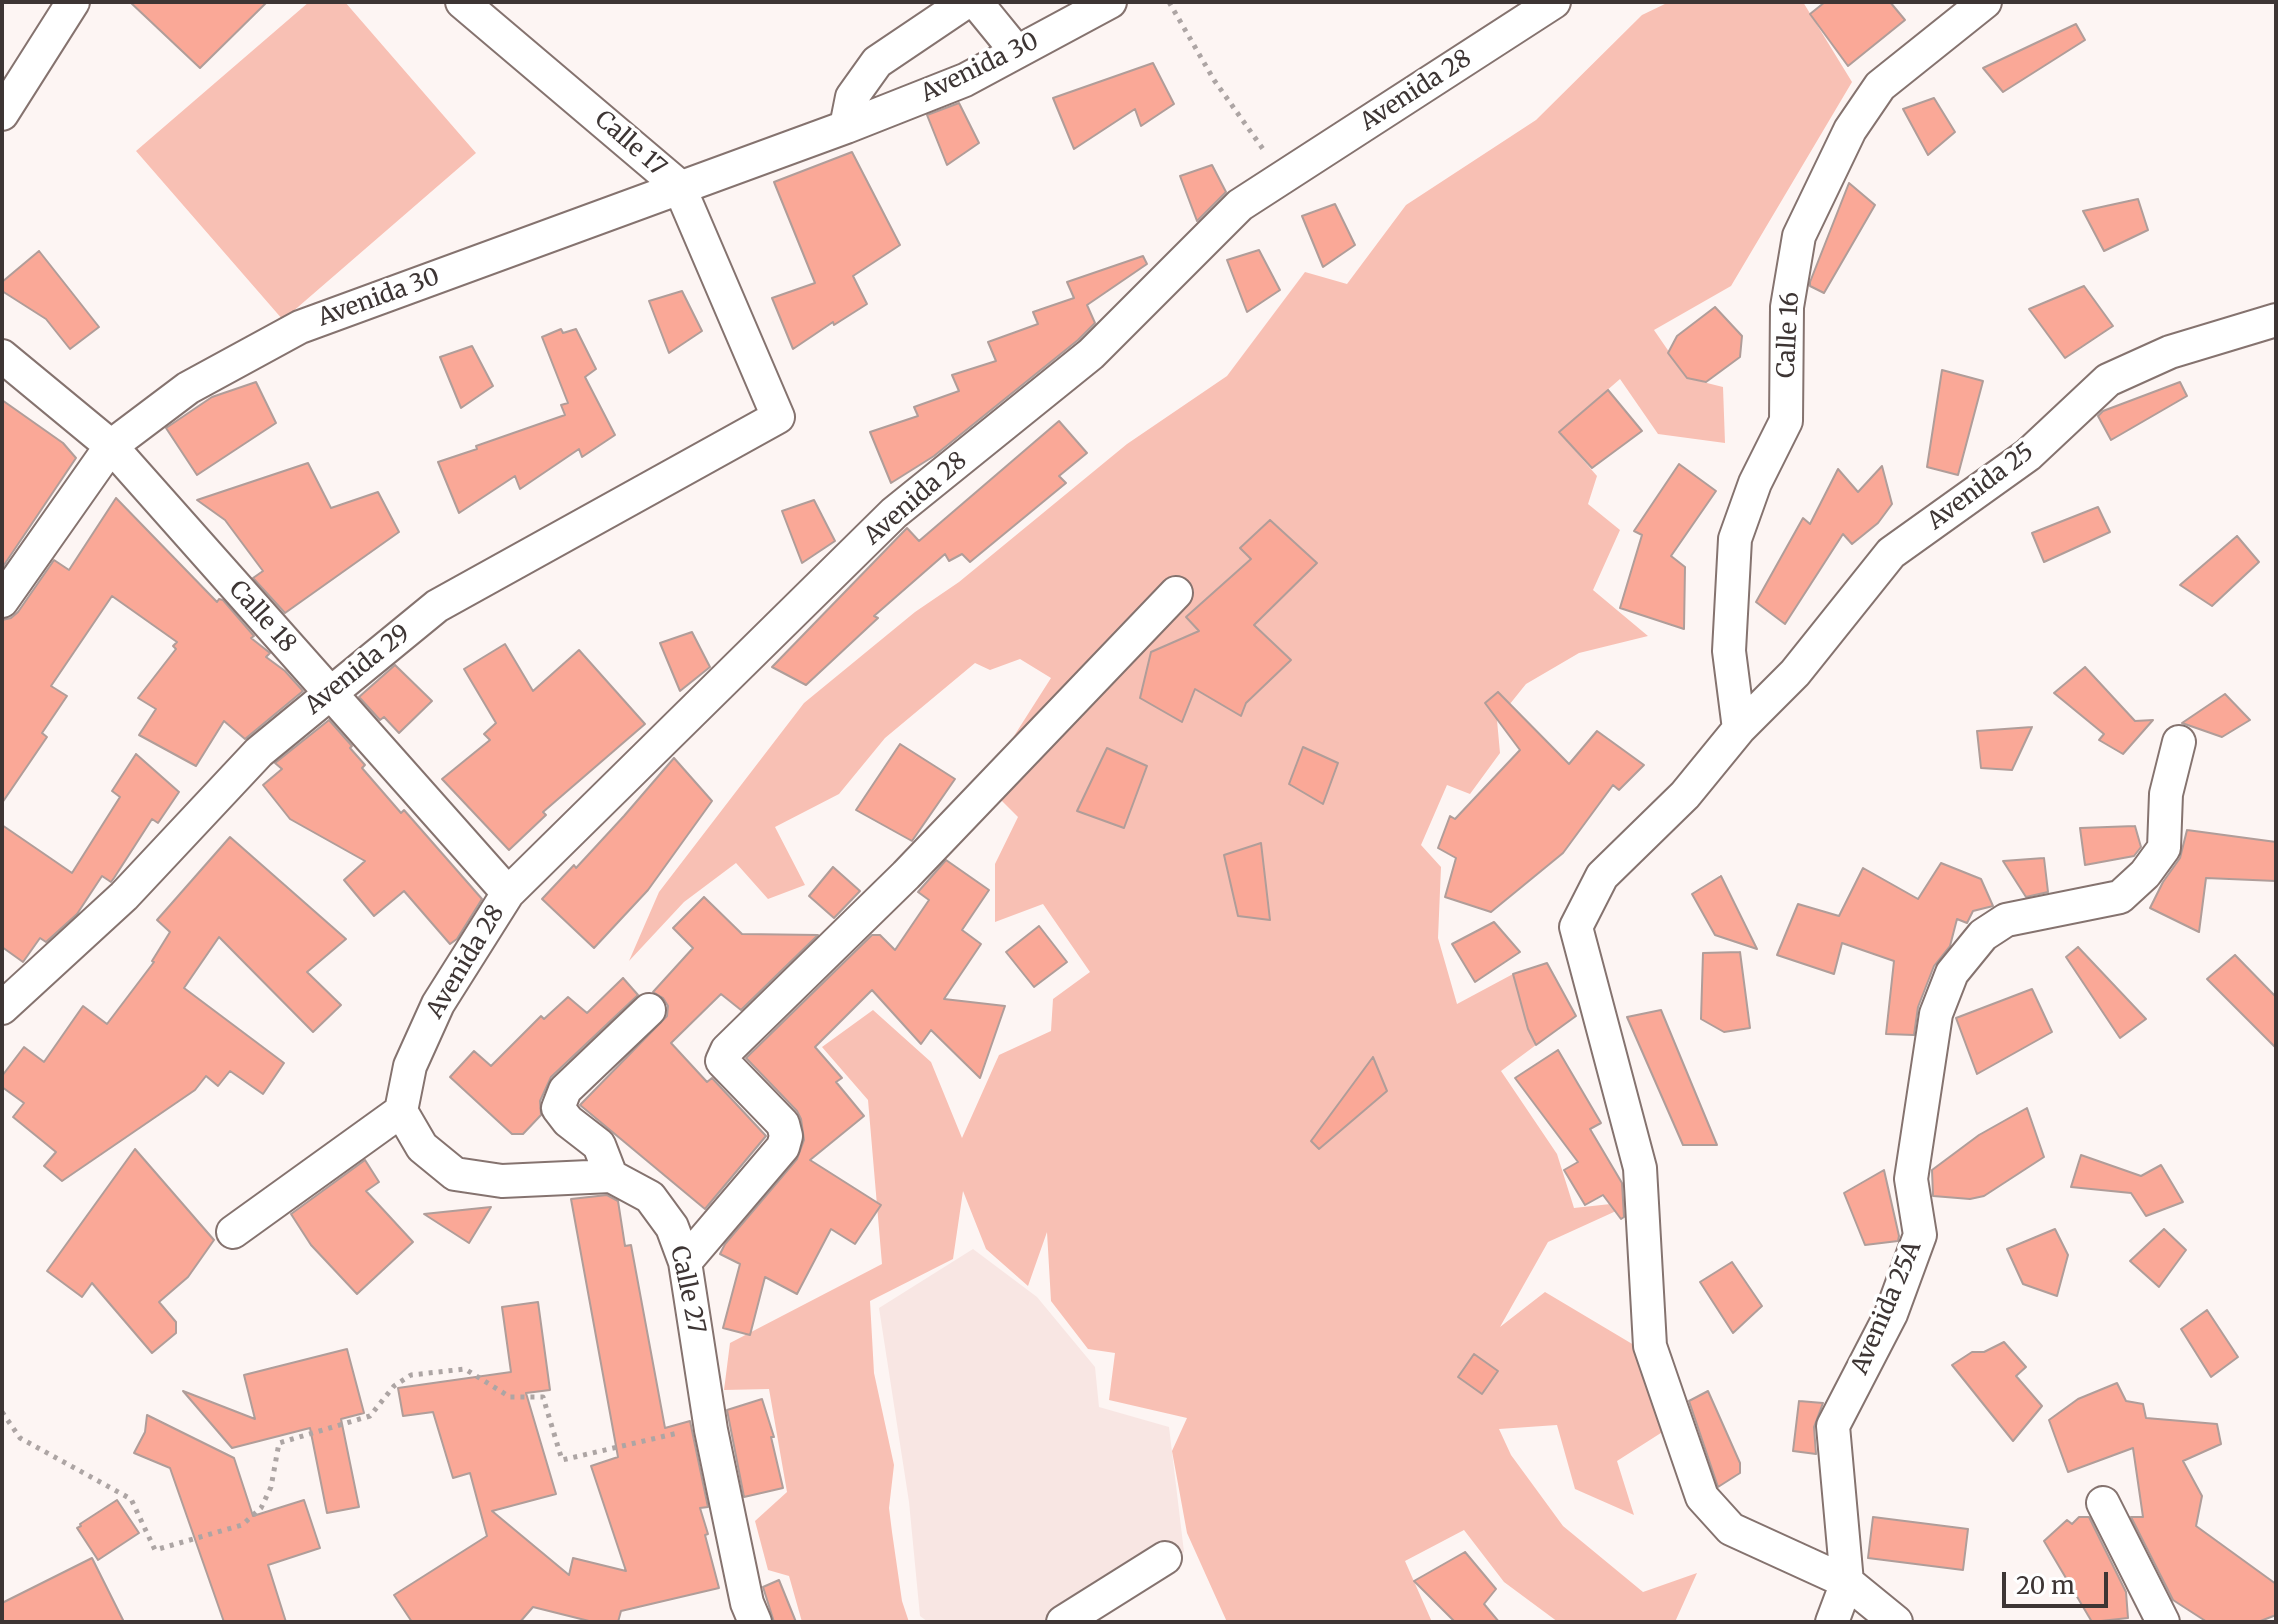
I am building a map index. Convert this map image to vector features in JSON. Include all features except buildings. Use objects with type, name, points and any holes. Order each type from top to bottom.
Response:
[{"type":"street","points":[[2,114],[73,2]]},
{"type":"street","name":"Calle 17","points":[[462,2],[679,186],[778,417]]},
{"type":"street","points":[[846,127],[852,97],[877,62],[966,2]]},
{"type":"street","points":[[976,2],[1016,51]]},
{"type":"street","name":"Avenida 30","points":[[2,601],[111,446],[188,388],[300,327],[846,127],[965,80],[1110,2]]},
{"type":"street","name":"Avenida 28","points":[[401,1111],[410,1066],[438,1004],[508,893],[894,513],[1091,354],[1240,205],[1554,2]]},
{"type":"street","name":"Calle 16","points":[[1739,729],[1729,651],[1735,539],[1755,483],[1786,421],[1787,307],[1799,236],[1850,130],[1880,86],[1985,2]]},
{"type":"street","name":"Avenida 25","points":[[1896,1622],[1847,1582],[1731,1529],[1702,1497],[1650,1346],[1640,1168],[1576,927],[1602,876],[1685,795],[1739,729],[1795,673],[1891,553],[2028,455],[2108,380],[2170,352],[2276,320]]},
{"type":"street","name":"Calle 18","points":[[2,356],[111,446],[508,893]]},
{"type":"street","name":"Avenida 29","points":[[2,1008],[124,896],[259,752],[437,606],[778,417]]},
{"type":"street","points":[[685,1262],[783,1147],[786,1136],[783,1124],[722,1061],[727,1050],[906,875],[1176,593]]},
{"type":"street","name":"Avenida 25A","points":[[1832,1622],[1847,1582],[1833,1426],[1891,1314],[1920,1235],[1911,1179],[1936,1014],[1952,973],[1983,935],[2006,920],[2120,897],[2145,874],[2164,848],[2166,794],[2179,742]]},
{"type":"street","points":[[233,1232],[401,1111],[422,1147],[455,1174],[502,1181],[611,1176],[599,1145],[568,1121],[558,1108],[565,1090],[649,1010]]},
{"type":"street","name":"Calle 27","points":[[611,1176],[650,1197],[672,1227],[685,1262],[711,1430],[747,1603],[755,1622]]},
{"type":"street","points":[[2103,1503],[2163,1622]]},
{"type":"street","points":[[1063,1622],[1165,1558]]},
{"type":"path","points":[[1169,2],[1214,80],[1283,177]]},
{"type":"path","points":[[2,1412],[20,1438],[131,1499],[155,1550],[242,1525],[261,1508],[271,1487],[279,1443],[370,1416],[394,1386],[411,1375],[465,1369],[510,1397],[543,1397],[562,1460],[666,1434],[711,1430]]},
{"type":"shaded area","points":[[309,2],[345,2],[476,153],[283,320],[136,151]]},
{"type":"shaded area","points":[[1669,2],[1803,2],[1852,82],[1731,286],[1654,330],[1687,378],[1723,387],[1725,443],[1658,434],[1620,379],[1559,432],[1597,476],[1588,504],[1620,530],[1593,590],[1648,636],[1579,653],[1526,684],[1497,720],[1500,753],[1470,794],[1447,785],[1421,845],[1441,867],[1438,938],[1457,1004],[1513,974],[1536,1045],[1501,1071],[1557,1154],[1574,1208],[1638,1201],[1548,1242],[1500,1327],[1545,1292],[1639,1348],[1664,1431],[1617,1461],[1634,1515],[1575,1489],[1557,1425],[1499,1429],[1511,1455],[1563,1526],[1643,1592],[1697,1573],[1675,1622],[1558,1622],[1504,1582],[1464,1530],[1405,1561],[1432,1622],[1227,1622],[1187,1533],[1172,1451],[1187,1418],[1109,1400],[1115,1353],[1088,1349],[1051,1301],[1047,1232],[1028,1286],[986,1249],[963,1191],[953,1259],[870,1301],[874,1373],[894,1465],[889,1508],[902,1601],[909,1622],[802,1622],[789,1576],[768,1570],[755,1521],[787,1492],[769,1389],[724,1390],[730,1343],[882,1264],[868,1100],[822,1047],[873,1010],[931,1062],[962,1138],[999,1055],[1051,1031],[1053,999],[1090,972],[1043,904],[995,922],[995,864],[1018,817],[984,783],[1051,678],[1020,659],[990,670],[975,663],[885,738],[839,794],[775,827],[805,885],[768,899],[736,863],[684,902],[629,961],[659,892],[804,703],[915,612],[959,582],[1127,444],[1227,376],[1305,272],[1347,284],[1406,205],[1536,120],[1642,15]]},
{"type":"shaded area","points":[[973,1249],[1037,1297],[1095,1367],[1099,1407],[1169,1427],[1184,1552],[1080,1622],[928,1622],[920,1616],[909,1502],[879,1308]]}]
